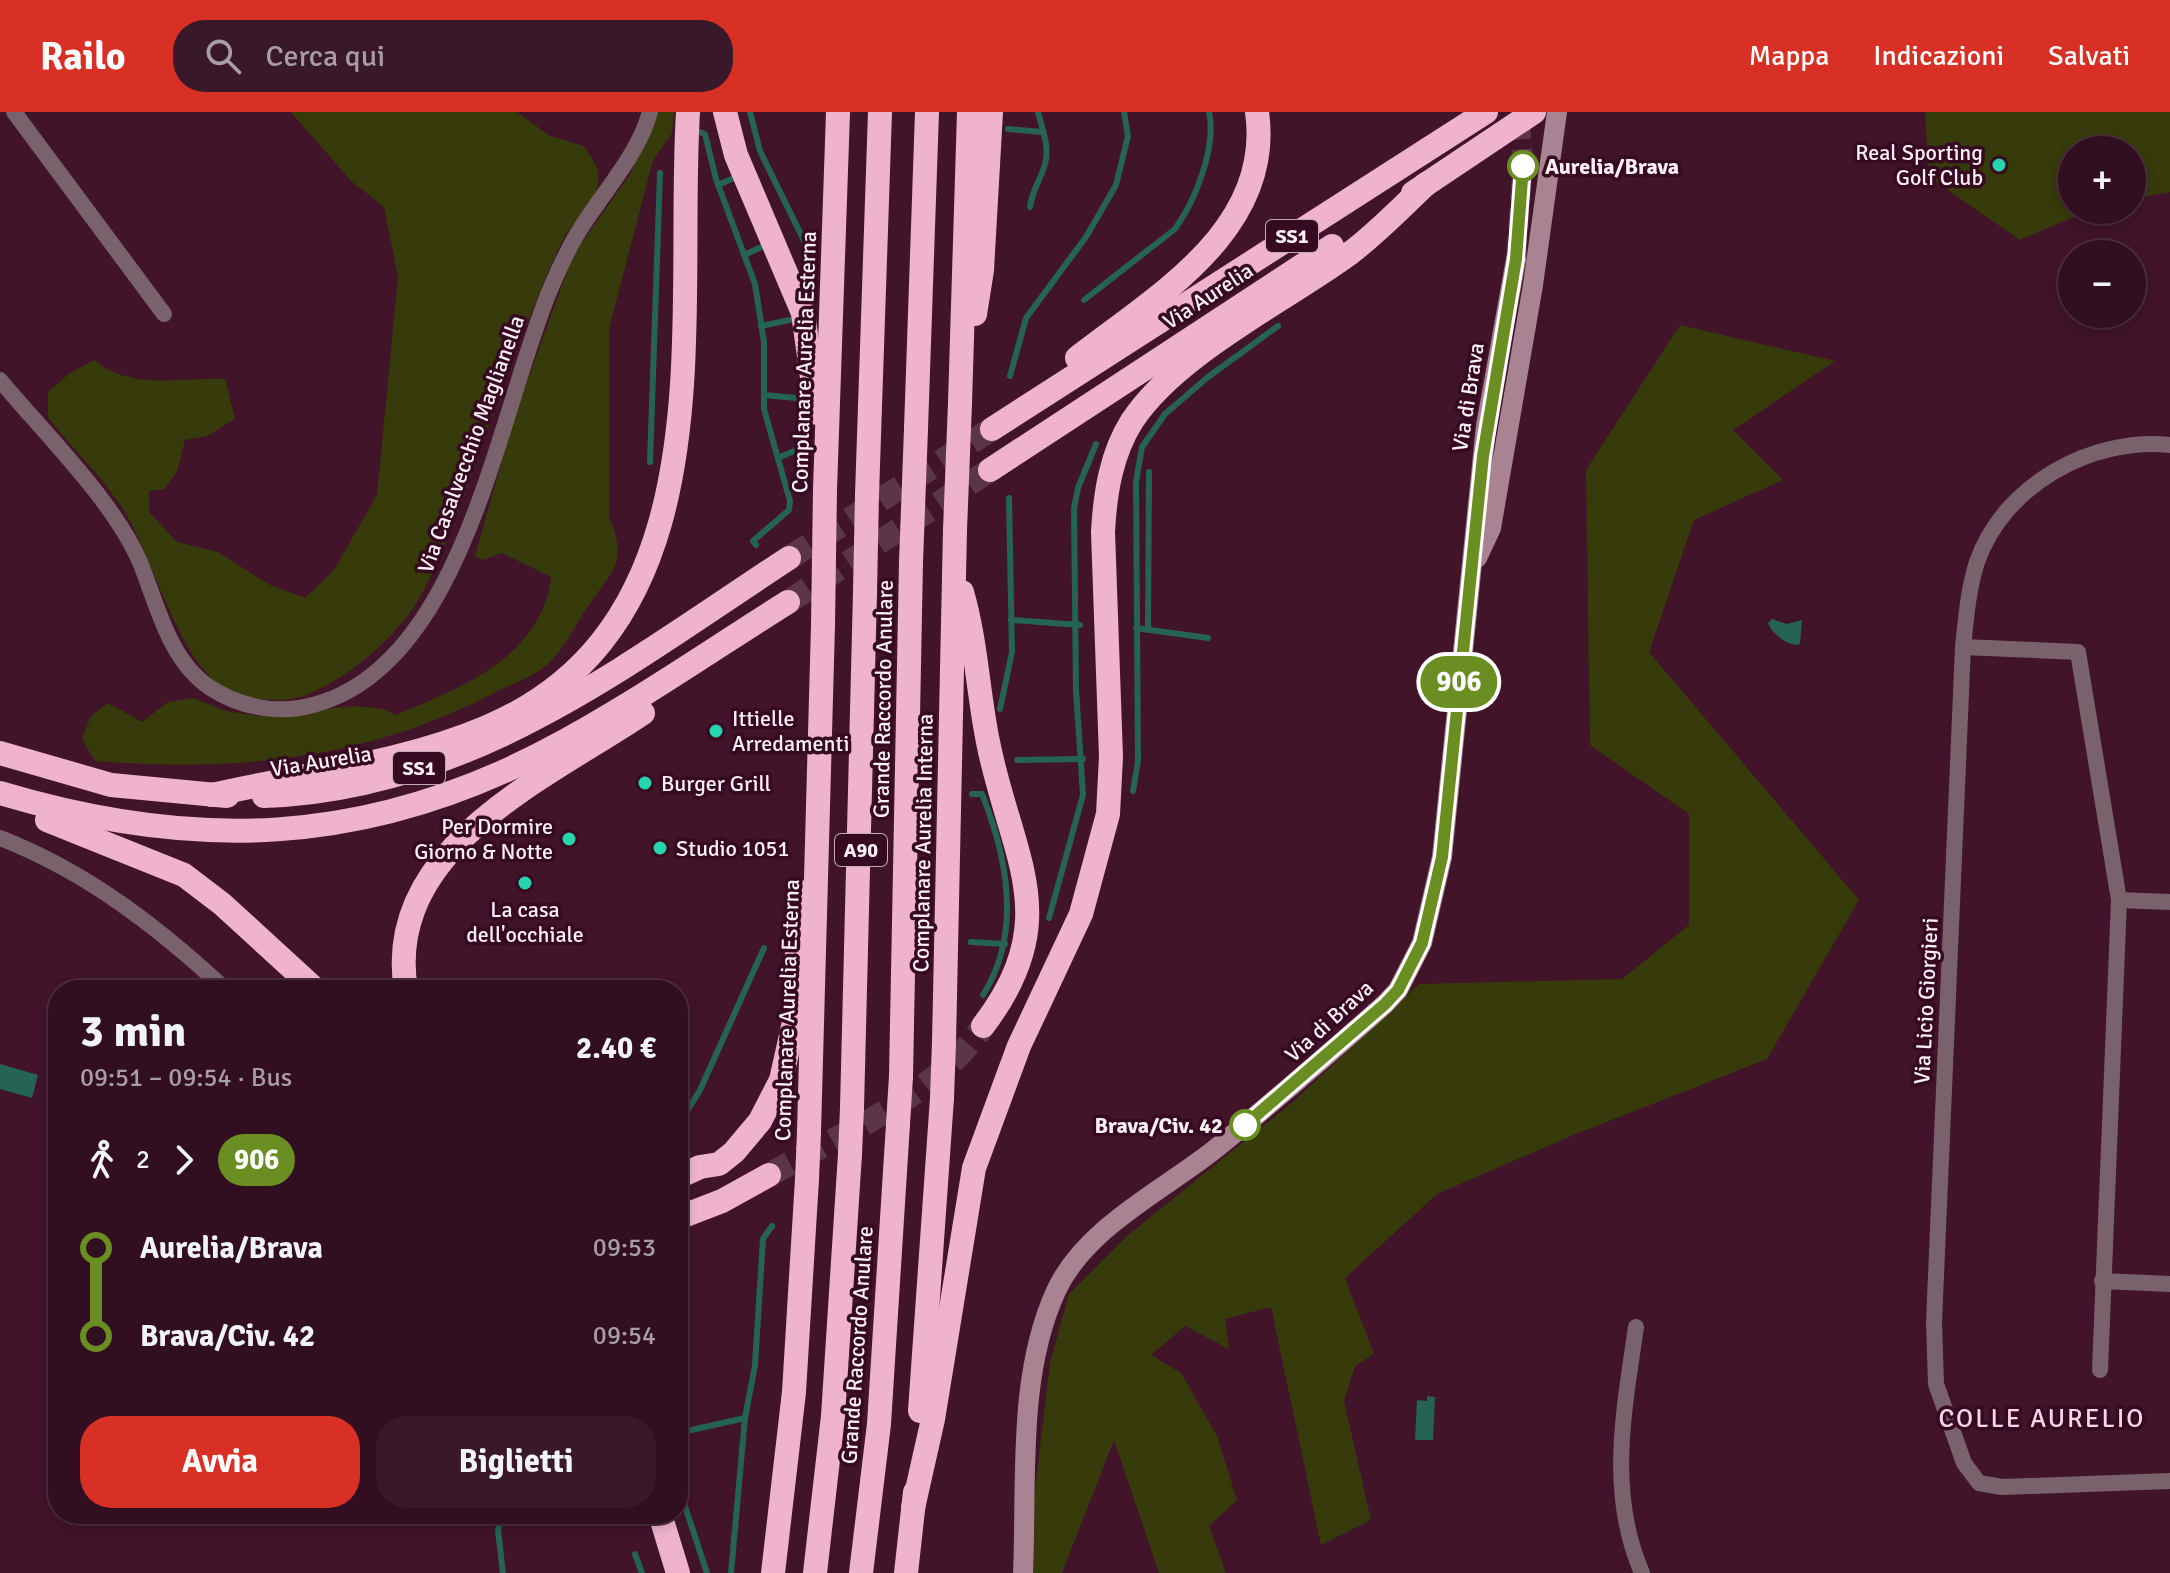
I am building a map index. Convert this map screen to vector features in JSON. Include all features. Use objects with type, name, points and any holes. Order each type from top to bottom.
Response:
[{"type":"highway","points":[[212,795],[398,756],[502,720],[563,679],[587,658],[625,609],[658,538],[672,483],[681,372],[688,112]]},
{"type":"highway","points":[[725,112],[736,155],[803,313],[826,464]]},
{"type":"highway","name":"Complanare Aurelia Esterna","points":[[773,1573],[794,1392],[807,1179],[838,112]]},
{"type":"highway","name":"Grande Raccordo Anulare","points":[[815,1573],[833,1416],[850,1154],[880,112]]},
{"type":"highway","name":"Grande Raccordo Anulare","points":[[861,1573],[879,1424],[901,1076],[911,562],[927,112]]},
{"type":"highway","name":"Complanare Aurelia Interna","points":[[906,1573],[942,1098],[954,565],[969,112]]},
{"type":"highway","points":[[961,366],[980,289],[991,112]]},
{"type":"highway","points":[[1026,407],[1065,367],[1172,288],[1209,251],[1233,217],[1248,184],[1258,147],[1257,112]]},
{"type":"highway","name":"Via Aurelia","points":[[992,429],[1486,112]]},
{"type":"highway","name":"Via Aurelia","points":[[990,470],[1534,112]]},
{"type":"highway","points":[[913,1508],[933,1419],[974,1168],[1019,1046],[1081,914],[1108,814],[1111,757],[1103,532],[1106,496],[1121,443],[1141,409],[1179,371],[1348,254],[1426,184]]},
{"type":"highway","name":"Via Aurelia","points":[[0,753],[111,785],[212,795],[276,796],[332,789],[414,770],[496,740],[591,687],[789,558]]},
{"type":"highway","points":[[954,565],[967,608],[989,748],[1016,847],[1028,913],[1026,947],[1017,973],[983,1026]]},
{"type":"highway","name":"SS1","points":[[0,793],[99,819],[170,830],[266,830],[347,820],[455,791],[527,760],[612,715],[788,602]]},
{"type":"highway","points":[[405,980],[403,964],[408,925],[422,890],[443,857],[469,831],[504,804],[669,696],[727,640]]},
{"type":"highway","points":[[0,802],[122,847],[184,875],[222,904],[305,980]]},
{"type":"highway","points":[[688,1172],[719,1164],[734,1152],[760,1121],[781,1080],[794,1022],[801,877],[818,804]]},
{"type":"highway","points":[[688,1214],[722,1201],[769,1175]]},
{"type":"highway","points":[[663,1524],[678,1573]]},
{"type":"street","points":[[14,112],[164,314]]},
{"type":"street","name":"Via Casalvecchio Maglianella","points":[[0,380],[119,525],[138,558],[174,646],[192,673],[233,700],[260,707],[303,708],[334,698],[370,675],[403,646],[439,595],[464,538],[552,287],[575,237],[638,143],[650,112]]},
{"type":"street","points":[[1469,576],[1491,528],[1533,285],[1557,112]]},
{"type":"street","name":"Via di Brava","points":[[1023,1573],[1033,1370],[1057,1289],[1076,1261],[1108,1229],[1289,1090],[1385,1004],[1416,959],[1442,857],[1486,426],[1516,259]]},
{"type":"street","name":"Via Licio Giorgieri","points":[[2170,445],[2135,445],[2094,453],[2061,468],[2022,496],[1994,529],[1978,561],[1968,603],[1963,647],[1934,1322],[1936,1384],[1964,1463],[1975,1480],[1984,1485],[2170,1481]]},
{"type":"street","points":[[1963,647],[2078,652],[2119,900],[2100,1370]]},
{"type":"street","points":[[0,838],[72,872],[122,902],[164,933],[215,980]]},
{"type":"street","points":[[2119,900],[2170,902]]},
{"type":"street","points":[[2102,1281],[2170,1284]]},
{"type":"street","points":[[1636,1327],[1618,1477],[1622,1511],[1642,1573]]},
{"type":"shaded area","points":[[291,112],[517,112],[550,136],[584,146],[595,164],[599,179],[592,199],[567,233],[546,277],[508,371],[452,527],[415,604],[388,638],[336,680],[300,697],[270,700],[240,696],[219,685],[201,666],[171,613],[121,506],[48,418],[48,392],[70,373],[94,360],[109,370],[140,379],[225,379],[235,419],[207,436],[185,440],[177,471],[165,489],[149,491],[149,512],[177,542],[218,552],[268,584],[305,598],[334,570],[377,495],[398,277],[384,207],[351,181]]},
{"type":"shaded area","points":[[655,112],[674,112],[672,133],[653,160],[609,329],[609,517],[618,545],[617,556],[610,575],[557,655],[532,675],[443,717],[347,747],[248,762],[147,764],[95,761],[82,739],[91,716],[108,703],[142,722],[168,702],[193,698],[226,711],[259,716],[355,706],[383,709],[396,715],[471,680],[515,649],[532,629],[544,605],[551,577],[502,553],[483,560],[475,556],[515,415],[573,255],[631,173]]},
{"type":"shaded area","name":"Real Sporting Golf Club","points":[[1925,112],[2170,112],[2170,192],[2146,196],[2146,136],[2058,136],[2058,224],[2020,240],[1929,177]]},
{"type":"shaded area","points":[[1680,325],[1835,361],[1733,430],[1783,480],[1694,520],[1649,652],[1859,900],[1767,1059],[1576,1134],[1437,1194],[1345,1278],[1374,1354],[1355,1366],[1344,1401],[1371,1520],[1321,1545],[1271,1307],[1225,1319],[1229,1349],[1185,1326],[1151,1355],[1181,1373],[1217,1436],[1237,1500],[1209,1526],[1226,1573],[1159,1573],[1114,1440],[1062,1573],[1033,1573],[1029,1541],[1050,1363],[1069,1294],[1127,1236],[1294,1101],[1419,984],[1622,979],[1689,925],[1689,814],[1590,745],[1586,470]]},
{"type":"shaded area","points":[[1772,619],[1787,624],[1802,620],[1800,644],[1791,644],[1777,635],[1768,623]]},
{"type":"shaded area","points":[[0,1064],[38,1075],[32,1098],[0,1089]]},
{"type":"shaded area","points":[[1427,1396],[1435,1397],[1433,1440],[1415,1440],[1417,1400],[1427,1401]]},
{"type":"waterway","points":[[750,112],[760,151],[814,261]]},
{"type":"waterway","points":[[1030,207],[1047,151],[1038,112]]},
{"type":"waterway","points":[[1010,376],[1026,318],[1086,237],[1116,185],[1128,136],[1124,112]]},
{"type":"waterway","points":[[1084,300],[1175,229],[1190,204],[1207,157],[1211,126],[1209,112]]},
{"type":"waterway","points":[[1008,129],[1043,132]]},
{"type":"waterway","points":[[699,132],[705,134],[716,179],[755,284],[764,342],[764,409],[790,501],[789,510],[753,541],[756,545]]},
{"type":"waterway","points":[[650,462],[660,173]]},
{"type":"waterway","points":[[718,185],[734,178]]},
{"type":"waterway","points":[[744,255],[766,245]]},
{"type":"waterway","points":[[761,326],[795,319]]},
{"type":"waterway","points":[[1133,791],[1138,761],[1136,482],[1142,447],[1165,414],[1208,377],[1278,326]]},
{"type":"waterway","points":[[764,395],[796,398]]},
{"type":"waterway","points":[[1049,918],[1083,795],[1076,690],[1074,508],[1078,488],[1096,444]]},
{"type":"waterway","points":[[780,457],[799,449]]},
{"type":"waterway","points":[[1148,630],[1149,472]]},
{"type":"waterway","points":[[1000,709],[1012,652],[1009,498]]},
{"type":"waterway","points":[[1011,620],[1080,625]]},
{"type":"waterway","points":[[1136,628],[1208,638]]},
{"type":"waterway","points":[[1017,760],[1083,759]]},
{"type":"waterway","points":[[972,794],[982,794],[991,819],[999,844],[1007,896],[1003,947],[983,995]]},
{"type":"waterway","points":[[971,942],[1005,944]]},
{"type":"waterway","points":[[688,1110],[700,1090],[764,948]]},
{"type":"waterway","points":[[731,1573],[745,1418],[755,1365],[763,1239],[772,1226]]},
{"type":"waterway","points":[[688,1431],[745,1418]]},
{"type":"waterway","points":[[688,1515],[707,1573]]},
{"type":"waterway","points":[[500,1524],[503,1573]]},
{"type":"waterway","points":[[635,1554],[642,1573]]},
{"type":"tunnel","points":[[1516,259],[1523,161],[1519,112]]},
{"type":"tunnel","points":[[789,558],[992,429]]},
{"type":"tunnel","points":[[788,602],[990,470]]},
{"type":"tunnel","points":[[769,1175],[913,1093],[963,1051],[983,1026]]},
{"type":"bus line","name":"906","points":[[1245,1125],[1385,1004],[1398,990],[1422,943],[1442,857],[1486,426],[1516,259],[1523,166]]},
{"type":"place","name":"Real Sporting Golf Club","points":[[1999,165]]},
{"type":"place","name":"Aurelia/Brava","points":[[1523,166]]},
{"type":"place","name":"Ittielle Arredamenti","points":[[716,731]]},
{"type":"place","name":"Burger Grill","points":[[645,783]]},
{"type":"place","name":"Per Dormire Giorno & Notte","points":[[569,839]]},
{"type":"place","name":"Studio 1051","points":[[660,848]]},
{"type":"place","name":"La casa dell'occhiale","points":[[525,883]]},
{"type":"place","name":"Brava/Civ. 42","points":[[1245,1125]]},
{"type":"district","name":"COLLE AURELIO","points":[[2042,1419]]}]
